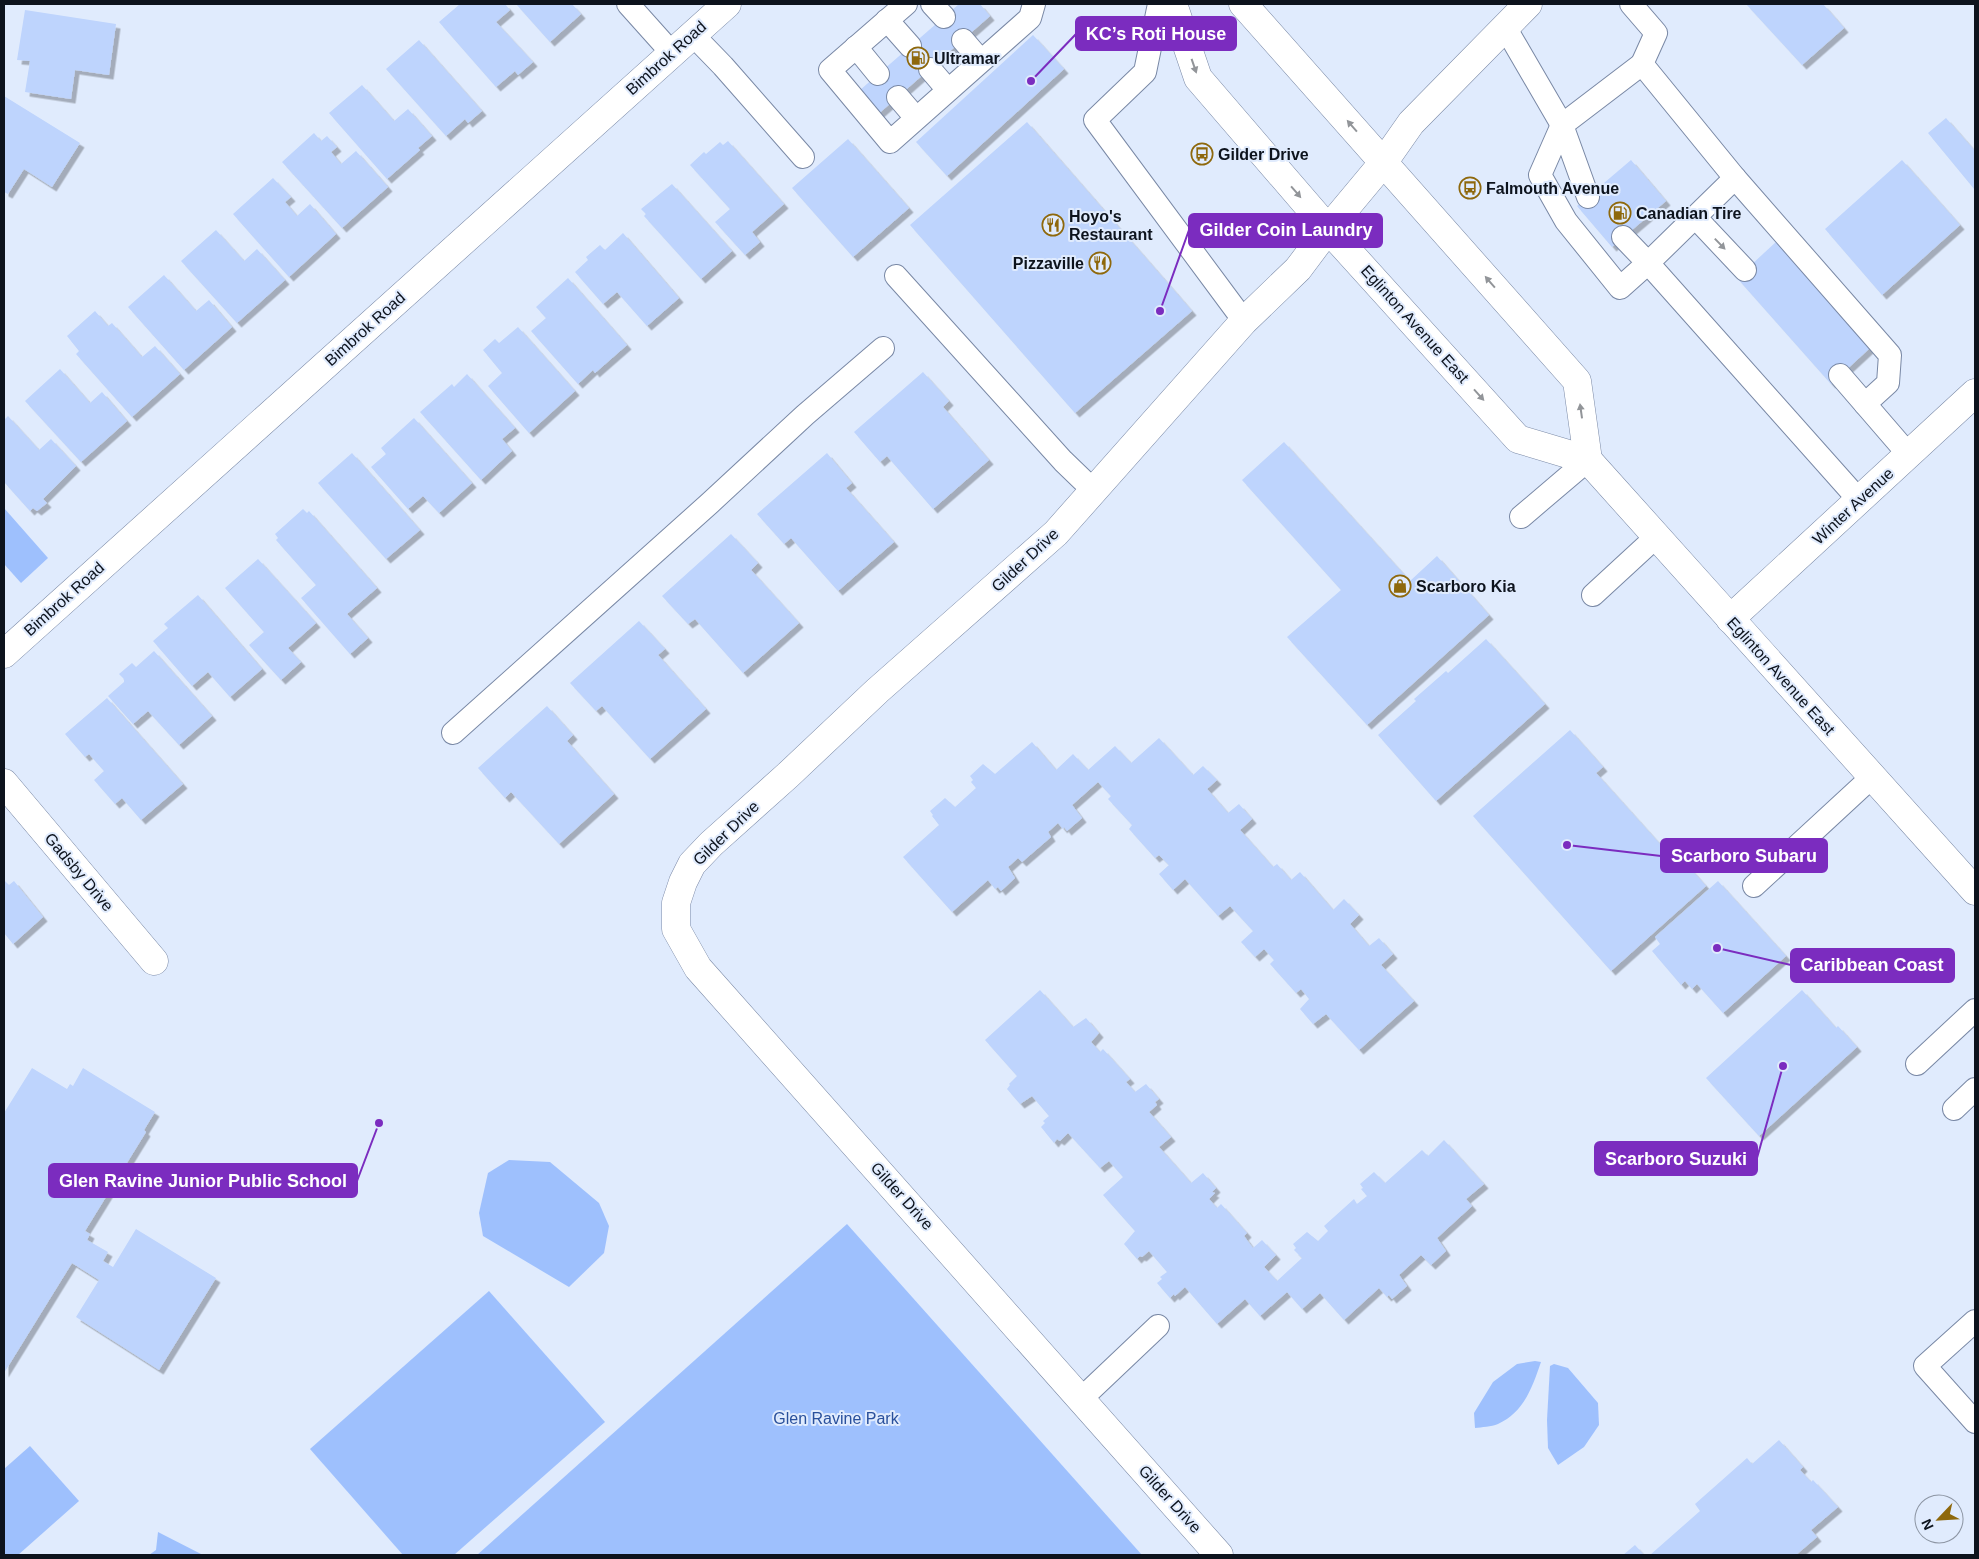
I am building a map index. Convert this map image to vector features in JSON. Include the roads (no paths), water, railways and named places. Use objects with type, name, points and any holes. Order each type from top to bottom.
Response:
[{"type":"street","name":"Bimbrok Road","points":[[4,654],[671,52],[727,4]]},
{"type":"street","name":"Eglinton Avenue East","points":[[1172,4],[1198,78],[1328,229],[1518,439],[1588,460],[1975,891]]},
{"type":"street","points":[[1243,4],[1577,382],[1588,460]]},
{"type":"street","points":[[1328,229],[1383,163],[1411,123],[1528,4]]},
{"type":"street","name":"Gilder Drive","points":[[1219,1555],[698,968],[676,929],[676,903],[692,864],[711,844],[877,691],[1056,533],[1244,321],[1298,269],[1328,229]]},
{"type":"street","name":"Winter Avenue","points":[[1730,618],[1909,455],[1975,392]]},
{"type":"street","name":"Gadsby Drive","points":[[4,783],[154,961]]},
{"type":"lane","points":[[628,4],[671,52]]},
{"type":"lane","points":[[906,4],[830,70],[890,142],[1030,18],[1034,4]]},
{"type":"lane","points":[[1159,4],[1145,72],[1095,120],[1244,321]]},
{"type":"lane","points":[[1631,4],[1656,33],[1642,64],[1562,125],[1540,175],[1566,221],[1620,288],[1696,218],[1735,178]]},
{"type":"lane","points":[[887,20],[910,46]]},
{"type":"lane","points":[[1505,27],[1562,125],[1588,197]]},
{"type":"lane","points":[[692,34],[723,66],[802,157]]},
{"type":"lane","points":[[963,40],[981,61]]},
{"type":"lane","points":[[856,47],[878,74]]},
{"type":"lane","points":[[1642,64],[1735,178],[1890,355],[1888,383],[1865,404]]},
{"type":"lane","points":[[930,69],[948,90]]},
{"type":"lane","points":[[898,97],[916,118]]},
{"type":"lane","points":[[1696,218],[1745,270]]},
{"type":"lane","points":[[1623,237],[1860,500]]},
{"type":"lane","points":[[896,276],[1063,461],[1093,490]]},
{"type":"lane","points":[[452,733],[710,503],[805,414],[883,348]]},
{"type":"lane","points":[[1840,375],[1909,455]]},
{"type":"lane","points":[[1521,517],[1588,460]]},
{"type":"lane","points":[[1593,595],[1656,537]]},
{"type":"lane","points":[[1754,886],[1872,777]]},
{"type":"lane","points":[[1917,1064],[1975,1010]]},
{"type":"lane","points":[[1954,1109],[1975,1089]]},
{"type":"lane","points":[[1975,1321],[1925,1366],[1975,1422]]},
{"type":"lane","points":[[1081,1399],[1158,1326]]},
{"type":"place","name":"Ultramar","points":[[918,58]]},
{"type":"place","name":"KC’s Roti House","points":[[1031,81]]},
{"type":"place","name":"Gilder Drive","points":[[1202,154]]},
{"type":"place","name":"Falmouth Avenue","points":[[1470,188]]},
{"type":"place","name":"Canadian Tire","points":[[1620,213]]},
{"type":"place","name":"Hoyo's Restaurant","points":[[1053,225]]},
{"type":"place","name":"Pizzaville","points":[[1100,263]]},
{"type":"place","name":"Gilder Coin Laundry","points":[[1160,311]]},
{"type":"place","name":"Scarboro Kia","points":[[1400,586]]},
{"type":"place","name":"Scarboro Subaru","points":[[1567,845]]},
{"type":"place","name":"Caribbean Coast","points":[[1717,948]]},
{"type":"place","name":"Scarboro Suzuki","points":[[1783,1066]]},
{"type":"place","name":"Glen Ravine Junior Public School","points":[[379,1123]]},
{"type":"park label","name":"Glen Ravine Park","points":[[836,1418]]}]
